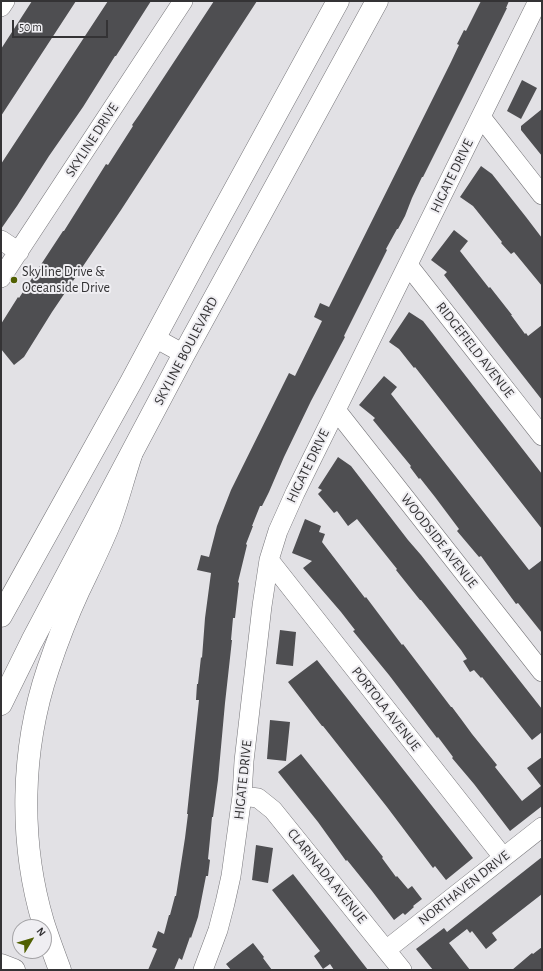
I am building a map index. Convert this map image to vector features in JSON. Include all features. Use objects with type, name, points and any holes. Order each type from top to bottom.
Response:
[{"type":"main road","points":[[1,616],[155,338],[338,1]]},
{"type":"main road","name":"SKYLINE BOULEVARD","points":[[1,704],[32,642],[184,354],[377,1]]},
{"type":"main road","points":[[60,970],[42,920],[31,869],[27,815],[27,775],[31,741],[39,701],[57,643],[78,592],[108,527],[131,455]]},
{"type":"main road","points":[[1,965],[14,970]]},
{"type":"street","points":[[1,7],[5,1]]},
{"type":"street","name":"SKYLINE DRIVE","points":[[1,278],[183,1]]},
{"type":"street","name":"HIGATE DRIVE","points":[[204,969],[218,930],[233,862],[242,796],[244,761],[261,612],[269,560],[275,538],[283,518],[538,1]]},
{"type":"street","points":[[480,117],[542,195]]},
{"type":"street","points":[[1,240],[18,252]]},
{"type":"street","name":"RIDGEFIELD AVENUE","points":[[408,265],[542,436]]},
{"type":"street","points":[[155,338],[184,354]]},
{"type":"street","name":"WOODSIDE AVENUE","points":[[336,410],[542,672]]},
{"type":"street","name":"PORTOLA AVENUE","points":[[269,560],[503,857]]},
{"type":"street","name":"CLARINADA AVENUE","points":[[242,796],[258,798],[273,810],[402,970]]},
{"type":"street","name":"NORTHAVEN DRIVE","points":[[386,950],[542,827]]},
{"type":"building","points":[[32,1],[76,1],[1,116],[1,49]]},
{"type":"building","points":[[108,1],[151,1],[83,107],[1,229],[1,164]]},
{"type":"building","points":[[214,1],[257,1],[121,210],[52,312],[24,357],[14,365],[1,349],[1,324],[64,231],[106,164],[108,165],[133,126],[132,125]]},
{"type":"building","points":[[481,1],[509,1],[507,8],[466,91],[422,177],[405,216],[386,249],[387,250],[344,336],[345,337],[311,401],[269,492],[262,506],[260,506],[252,526],[246,544],[238,582],[235,618],[233,618],[218,780],[212,817],[208,876],[206,876],[198,917],[182,960],[179,958],[174,970],[148,970],[157,949],[152,947],[158,931],[164,934],[176,896],[185,838],[199,700],[196,700],[197,684],[201,657],[202,658],[205,618],[211,573],[197,570],[201,555],[209,557],[217,526],[231,490],[289,373],[295,376],[322,321],[314,317],[320,303],[329,307],[451,62],[459,45],[457,44],[464,30],[466,31]]},
{"type":"building","points":[[522,80],[537,88],[521,119],[507,111]]},
{"type":"building","points":[[542,109],[542,156],[521,130],[521,126]]},
{"type":"building","points":[[481,166],[492,174],[542,238],[542,286],[514,252],[511,254],[501,243],[502,242],[473,206],[460,197]]},
{"type":"building","points":[[454,230],[468,241],[460,251],[512,315],[525,334],[526,333],[528,336],[542,325],[542,400],[444,275],[447,272],[431,260]]},
{"type":"building","points":[[409,312],[423,321],[542,474],[542,529],[415,367],[414,368],[399,349],[389,342]]},
{"type":"building","points":[[384,376],[397,387],[391,394],[529,570],[542,560],[542,633],[518,603],[516,604],[481,556],[479,557],[457,531],[459,529],[435,497],[373,420],[375,418],[359,405]]},
{"type":"building","points":[[338,457],[351,466],[542,709],[542,732],[532,740],[482,677],[481,678],[474,670],[470,672],[463,661],[467,659],[461,650],[357,519],[348,526],[337,511],[334,513],[318,494],[322,490],[318,488]]},
{"type":"building","points":[[305,519],[321,526],[319,532],[325,534],[322,542],[497,765],[495,767],[522,801],[541,786],[527,768],[542,757],[542,806],[510,831],[452,758],[453,757],[438,737],[437,738],[353,631],[355,630],[341,612],[303,568],[312,561],[292,553]]},
{"type":"building","points":[[280,630],[296,632],[293,666],[276,664]]},
{"type":"building","points":[[317,660],[473,858],[446,880],[435,866],[433,868],[387,807],[288,682]]},
{"type":"building","points":[[270,720],[290,722],[286,761],[267,759]]},
{"type":"building","points":[[301,754],[383,857],[382,858],[396,877],[397,876],[408,889],[412,886],[422,899],[405,915],[403,913],[394,920],[347,860],[346,861],[318,822],[278,772]]},
{"type":"building","points":[[256,845],[273,848],[268,883],[252,880]]},
{"type":"building","points":[[542,857],[542,894],[492,933],[497,940],[486,949],[472,931],[470,933],[467,929],[449,943],[470,970],[433,970],[416,949],[444,928],[447,932]]},
{"type":"building","points":[[293,874],[368,970],[334,970],[330,964],[323,969],[314,956],[320,951],[272,890]]},
{"type":"building","points":[[253,943],[272,970],[231,970],[226,964]]},
{"type":"building","points":[[542,947],[542,970],[512,970],[532,953],[533,954]]},
{"type":"place","name":"Skyline Drive & Oceanside Drive","points":[[14,280]]}]
